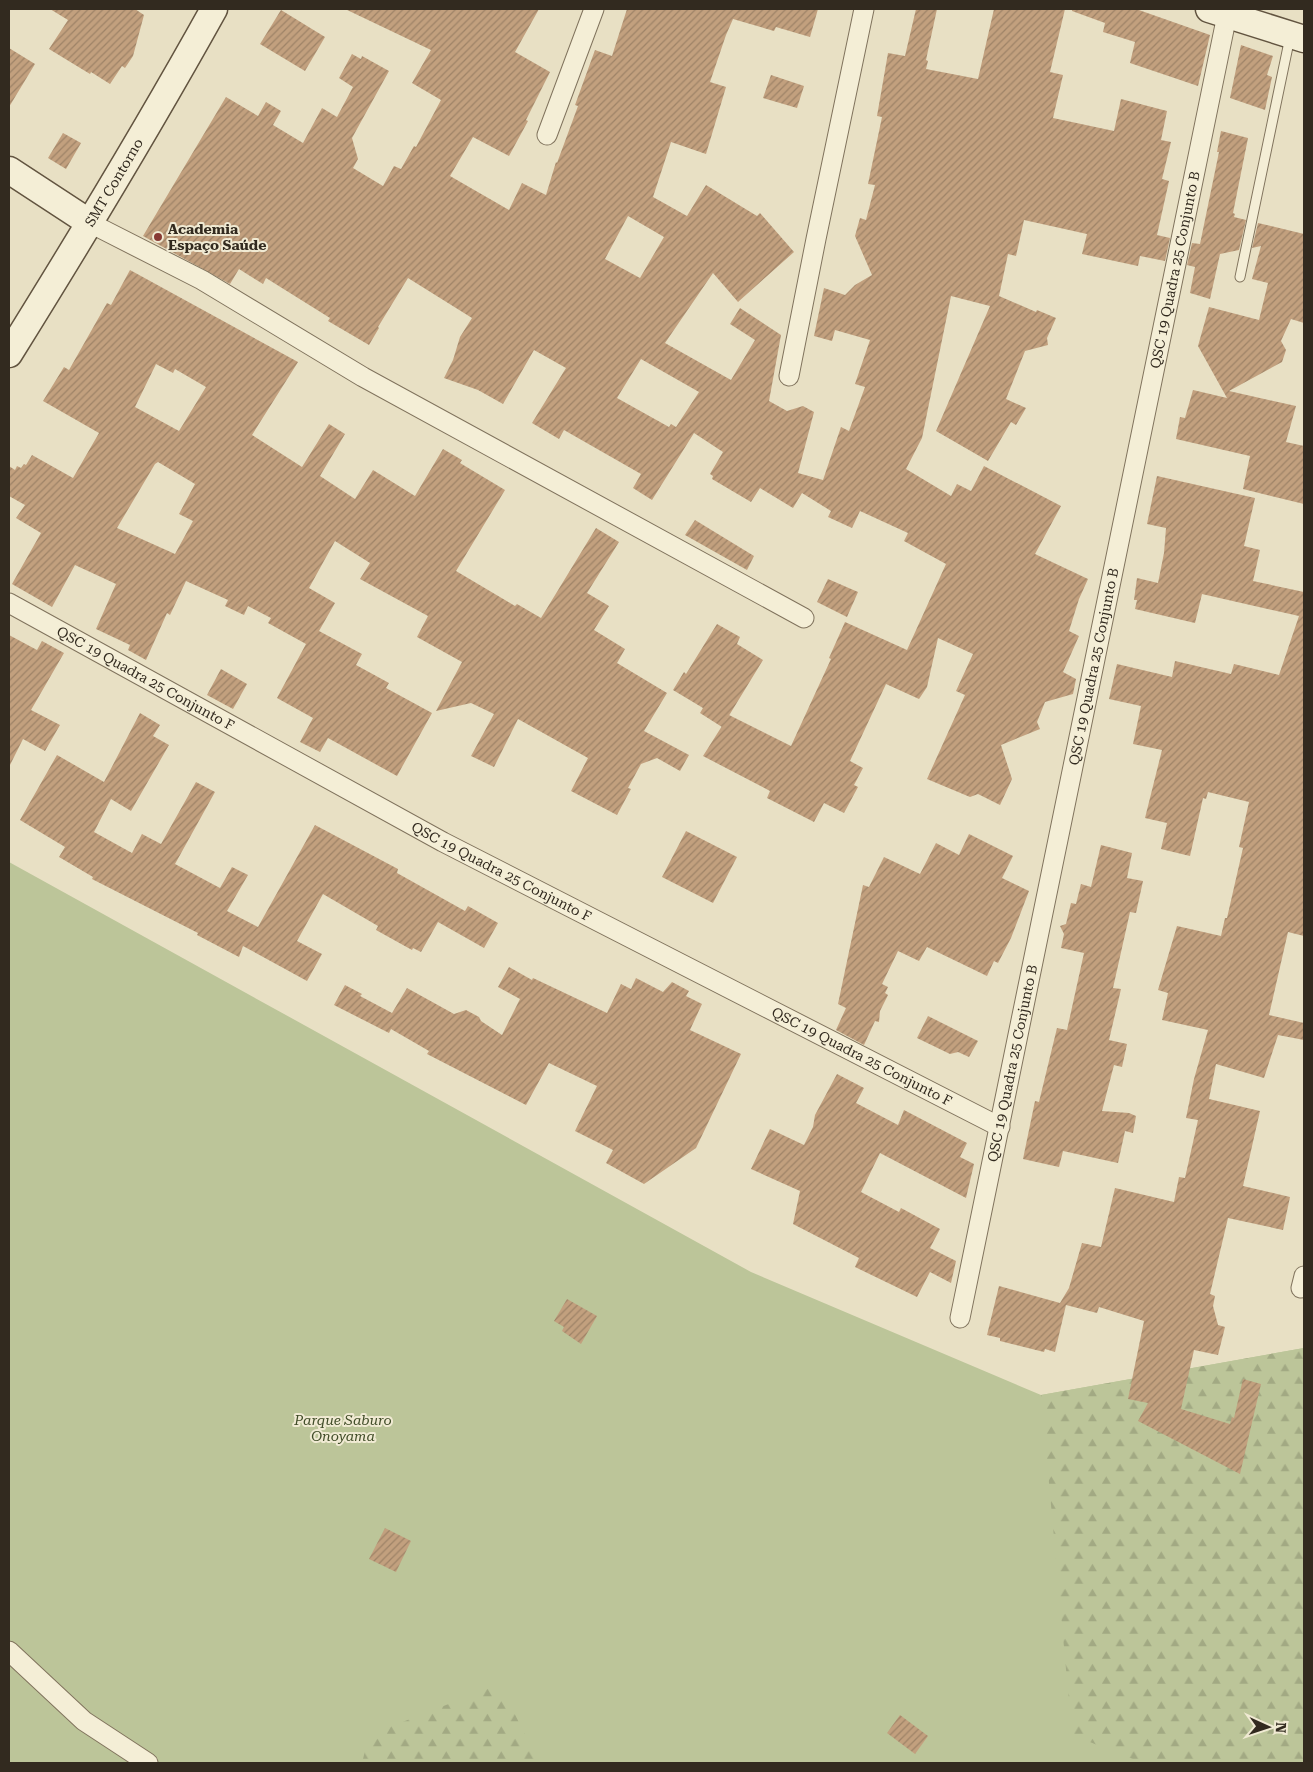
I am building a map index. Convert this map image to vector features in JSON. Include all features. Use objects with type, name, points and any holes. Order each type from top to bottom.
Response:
[{"type":"street","name":"SMT Contorno","points":[[9,354],[90,223],[214,9]]},
{"type":"street","points":[[547,135],[594,9]]},
{"type":"street","points":[[789,376],[864,9]]},
{"type":"street","points":[[1218,12],[1297,36]]},
{"type":"street","name":"QSC 19 Quadra 25 Conjunto B","points":[[960,1318],[1000,1127],[1218,12]]},
{"type":"street","points":[[9,170],[90,223],[202,280],[363,377],[804,618]]},
{"type":"street","name":"QSC 19 Quadra 25 Conjunto F","points":[[9,604],[443,842],[1000,1127]]},
{"type":"street","points":[[9,1651],[84,1721],[148,1763]]},
{"type":"lane","points":[[1240,277],[1297,36]]},
{"type":"green space","name":"Parque Saburo Onoyama","points":[[9,862],[751,1272],[1041,1395],[1304,1348],[1304,1763],[9,1763]]},
{"type":"green space","points":[[1304,1348],[1304,1763],[1143,1763],[1072,1735],[1041,1395]]},
{"type":"green space","points":[[500,1684],[539,1763],[362,1763],[369,1735]]},
{"type":"building","points":[[50,9],[135,9],[144,15],[133,56],[125,68],[122,66],[110,84],[49,49],[68,20]]},
{"type":"building","points":[[345,9],[539,9],[515,52],[550,72],[526,120],[528,121],[509,156],[473,137],[450,176],[509,210],[522,183],[546,195],[556,162],[578,106],[575,105],[595,50],[612,56],[627,9],[818,9],[810,37],[776,27],[774,31],[733,19],[710,82],[726,87],[706,154],[671,142],[653,197],[687,216],[706,185],[757,216],[760,213],[794,252],[738,302],[713,273],[665,343],[731,380],[755,340],[730,324],[740,308],[781,335],[769,401],[787,411],[803,406],[814,412],[798,473],[823,480],[841,427],[849,431],[865,387],[855,384],[870,340],[835,330],[832,341],[814,336],[824,288],[845,295],[855,285],[872,275],[855,236],[860,218],[866,220],[875,185],[868,184],[882,117],[877,116],[888,53],[905,56],[916,9],[937,9],[926,60],[928,61],[926,69],[978,79],[994,9],[1065,9],[1050,72],[1063,75],[1053,118],[1114,131],[1121,99],[1167,111],[1161,140],[1171,142],[1162,179],[1169,181],[1157,235],[1170,238],[1165,261],[1140,256],[1138,266],[1082,254],[1087,234],[1024,220],[1016,256],[1008,254],[999,296],[1036,312],[1037,310],[1056,318],[1047,338],[1048,345],[1025,351],[1006,399],[1026,408],[1016,425],[1011,422],[988,461],[936,431],[990,306],[951,296],[922,438],[906,469],[951,496],[957,484],[971,491],[984,466],[1061,506],[1035,554],[1088,579],[1079,599],[1069,631],[1079,636],[1063,672],[1076,679],[1073,694],[1045,702],[1037,722],[1040,729],[1001,745],[1012,779],[1000,805],[978,794],[970,797],[927,779],[965,695],[956,691],[973,654],[938,638],[927,687],[919,699],[886,684],[850,761],[863,768],[854,785],[858,787],[844,813],[824,803],[814,822],[767,798],[770,791],[703,756],[729,715],[791,746],[831,659],[829,658],[845,622],[907,650],[946,564],[904,541],[908,533],[860,511],[852,528],[828,517],[831,511],[802,493],[793,508],[760,488],[751,502],[712,479],[713,476],[710,474],[723,452],[694,433],[652,500],[633,488],[641,474],[564,430],[559,439],[532,423],[566,368],[534,350],[503,404],[478,390],[444,378],[453,360],[460,337],[472,318],[408,278],[369,345],[328,321],[330,318],[266,278],[263,284],[239,269],[230,284],[143,236],[226,97],[258,116],[266,102],[281,111],[273,125],[303,143],[322,108],[337,117],[353,87],[339,78],[352,54],[361,59],[362,56],[389,71],[352,138],[358,159],[353,168],[383,186],[394,166],[401,169],[414,146],[416,147],[441,100],[412,83],[431,50]],"holes":[[[628,216],[664,237],[640,278],[605,259]],[[641,359],[699,392],[676,427],[671,424],[669,427],[617,398]]]},
{"type":"building","points":[[1072,9],[1136,9],[1210,35],[1198,86],[1130,63],[1135,42],[1103,32],[1105,23],[1072,11]]},
{"type":"building","points":[[281,10],[325,37],[305,71],[260,44]]},
{"type":"building","points":[[1241,45],[1273,56],[1267,75],[1272,77],[1265,110],[1230,98]]},
{"type":"building","points":[[9,48],[35,64],[9,107]]},
{"type":"building","points":[[771,75],[804,86],[797,108],[763,98]]},
{"type":"building","points":[[1221,131],[1248,138],[1233,213],[1235,214],[1234,217],[1246,220],[1239,250],[1220,254],[1210,299],[1190,293],[1195,267],[1187,265],[1192,243],[1200,244],[1219,152],[1217,152]]},
{"type":"building","points":[[63,133],[81,143],[66,169],[48,158]]},
{"type":"building","points":[[1258,223],[1304,234],[1304,323],[1291,319],[1281,341],[1286,350],[1282,362],[1229,391],[1296,406],[1286,442],[1304,446],[1304,504],[1243,489],[1250,456],[1176,439],[1180,417],[1185,418],[1193,390],[1227,398],[1198,346],[1209,307],[1259,320],[1268,283],[1252,279],[1261,246],[1252,248]]},
{"type":"building","points":[[130,270],[298,362],[252,435],[302,467],[329,424],[345,434],[320,476],[355,499],[373,470],[415,496],[443,449],[462,460],[460,463],[505,490],[456,571],[515,606],[517,604],[541,618],[596,528],[619,542],[587,593],[609,606],[594,630],[625,649],[617,663],[667,693],[644,731],[689,755],[680,771],[657,758],[641,764],[628,788],[631,789],[617,815],[571,791],[588,758],[518,719],[494,767],[471,756],[494,714],[471,703],[436,711],[462,662],[417,637],[428,616],[360,579],[370,563],[335,541],[309,588],[335,603],[319,631],[362,654],[356,665],[389,683],[386,688],[432,713],[397,776],[328,738],[320,752],[300,742],[313,718],[277,698],[306,644],[268,623],[271,618],[248,606],[244,615],[225,606],[228,600],[186,581],[170,615],[167,613],[146,660],[128,650],[130,645],[96,629],[116,584],[75,565],[52,607],[12,584],[41,533],[16,518],[25,505],[9,496],[9,466],[15,470],[17,466],[21,468],[24,464],[26,465],[32,455],[73,478],[99,433],[43,401],[64,367],[69,370],[107,303],[111,305]],"holes":[[[156,364],[173,373],[175,369],[206,387],[179,431],[135,407]],[[158,462],[195,484],[179,514],[193,521],[175,554],[117,528]]]},
{"type":"building","points":[[1157,476],[1255,498],[1244,546],[1260,550],[1253,581],[1304,592],[1304,936],[1288,932],[1269,1015],[1304,1023],[1304,1040],[1278,1035],[1264,1078],[1216,1064],[1209,1099],[1260,1111],[1243,1186],[1290,1197],[1283,1230],[1228,1218],[1210,1294],[1215,1296],[1213,1306],[1218,1325],[1225,1327],[1218,1355],[1194,1350],[1181,1409],[1230,1424],[1232,1417],[1234,1418],[1243,1379],[1261,1384],[1240,1474],[1138,1421],[1148,1403],[1128,1399],[1144,1321],[1099,1307],[1097,1313],[1066,1305],[1055,1352],[1045,1349],[1044,1352],[1000,1341],[1000,1338],[987,1335],[999,1286],[1060,1303],[1069,1288],[1082,1243],[1101,1247],[1115,1188],[1174,1202],[1179,1177],[1185,1178],[1198,1120],[1186,1118],[1194,1079],[1208,1030],[1162,1020],[1168,993],[1158,990],[1177,926],[1221,936],[1243,848],[1239,847],[1249,802],[1208,792],[1206,799],[1203,798],[1190,856],[1161,849],[1167,823],[1145,818],[1162,750],[1133,744],[1141,706],[1109,699],[1117,664],[1172,677],[1175,661],[1231,674],[1234,664],[1279,675],[1299,616],[1202,594],[1195,623],[1135,609],[1137,600],[1134,600],[1137,578],[1158,583],[1164,553],[1166,528],[1147,524]]},
{"type":"building","points":[[695,520],[754,556],[747,570],[685,535]]},
{"type":"building","points":[[828,579],[858,592],[847,617],[817,602]]},
{"type":"building","points":[[717,624],[740,637],[737,644],[763,660],[722,727],[700,713],[703,708],[673,690],[684,672],[686,674]]},
{"type":"building","points":[[9,635],[37,650],[42,641],[64,653],[31,710],[60,725],[45,751],[23,739],[9,767]]},
{"type":"building","points":[[221,669],[247,684],[233,709],[207,695]]},
{"type":"building","points":[[140,713],[160,725],[153,736],[169,745],[131,811],[111,799],[94,832],[132,853],[142,834],[161,844],[196,782],[215,792],[175,864],[220,888],[232,867],[248,875],[227,911],[258,927],[315,825],[398,869],[397,873],[465,911],[468,906],[498,923],[484,948],[438,922],[421,952],[413,948],[412,950],[376,930],[378,926],[323,894],[297,941],[322,954],[307,981],[243,946],[239,957],[197,935],[198,933],[92,879],[93,877],[59,857],[65,847],[20,820],[57,755],[104,782]]},
{"type":"building","points":[[686,831],[737,857],[713,903],[662,877]]},
{"type":"building","points":[[969,834],[1013,856],[1002,878],[1029,891],[1011,938],[998,963],[994,961],[987,976],[927,947],[919,961],[898,951],[882,984],[888,987],[885,993],[888,995],[880,1011],[879,1022],[875,1021],[864,1045],[836,1030],[846,1008],[838,1004],[863,885],[869,887],[884,857],[920,874],[936,843],[959,855]]},
{"type":"building","points":[[1101,845],[1132,853],[1127,878],[1143,881],[1136,913],[1130,912],[1113,988],[1121,989],[1109,1040],[1127,1044],[1122,1067],[1114,1065],[1102,1111],[1129,1113],[1136,1116],[1133,1133],[1125,1131],[1118,1163],[1063,1151],[1059,1167],[1023,1159],[1035,1101],[1039,1102],[1057,1028],[1067,1030],[1084,953],[1061,948],[1064,934],[1060,926],[1066,924],[1071,903],[1076,904],[1081,884],[1091,887]]},
{"type":"building","points":[[509,967],[532,980],[533,978],[607,1013],[621,984],[631,989],[636,978],[663,992],[672,982],[689,991],[686,996],[702,1004],[690,1030],[741,1054],[696,1148],[644,1184],[606,1163],[613,1150],[575,1131],[597,1086],[549,1063],[526,1105],[427,1054],[429,1051],[391,1029],[389,1033],[334,1005],[345,985],[362,994],[360,996],[392,1013],[407,988],[454,1014],[466,1010],[479,1017],[481,1021],[502,1035],[520,999],[498,987]]},
{"type":"building","points":[[928,1016],[978,1041],[969,1057],[958,1052],[950,1054],[917,1038]]},
{"type":"building","points":[[837,1074],[864,1088],[856,1103],[898,1125],[904,1110],[967,1143],[960,1157],[974,1164],[966,1198],[880,1153],[861,1192],[899,1212],[901,1208],[940,1229],[930,1248],[956,1261],[951,1283],[930,1272],[917,1297],[855,1267],[859,1258],[793,1224],[800,1191],[751,1169],[770,1129],[804,1145],[813,1127],[815,1115]]},
{"type":"building","points":[[567,1299],[597,1316],[581,1344],[562,1331],[564,1327],[554,1321]]},
{"type":"building","points":[[385,1528],[411,1541],[396,1572],[369,1559]]},
{"type":"building","points":[[900,1715],[928,1736],[915,1754],[887,1733]]},
{"type":"place","name":"Academia Espaço Saúde","points":[[158,237]]}]
